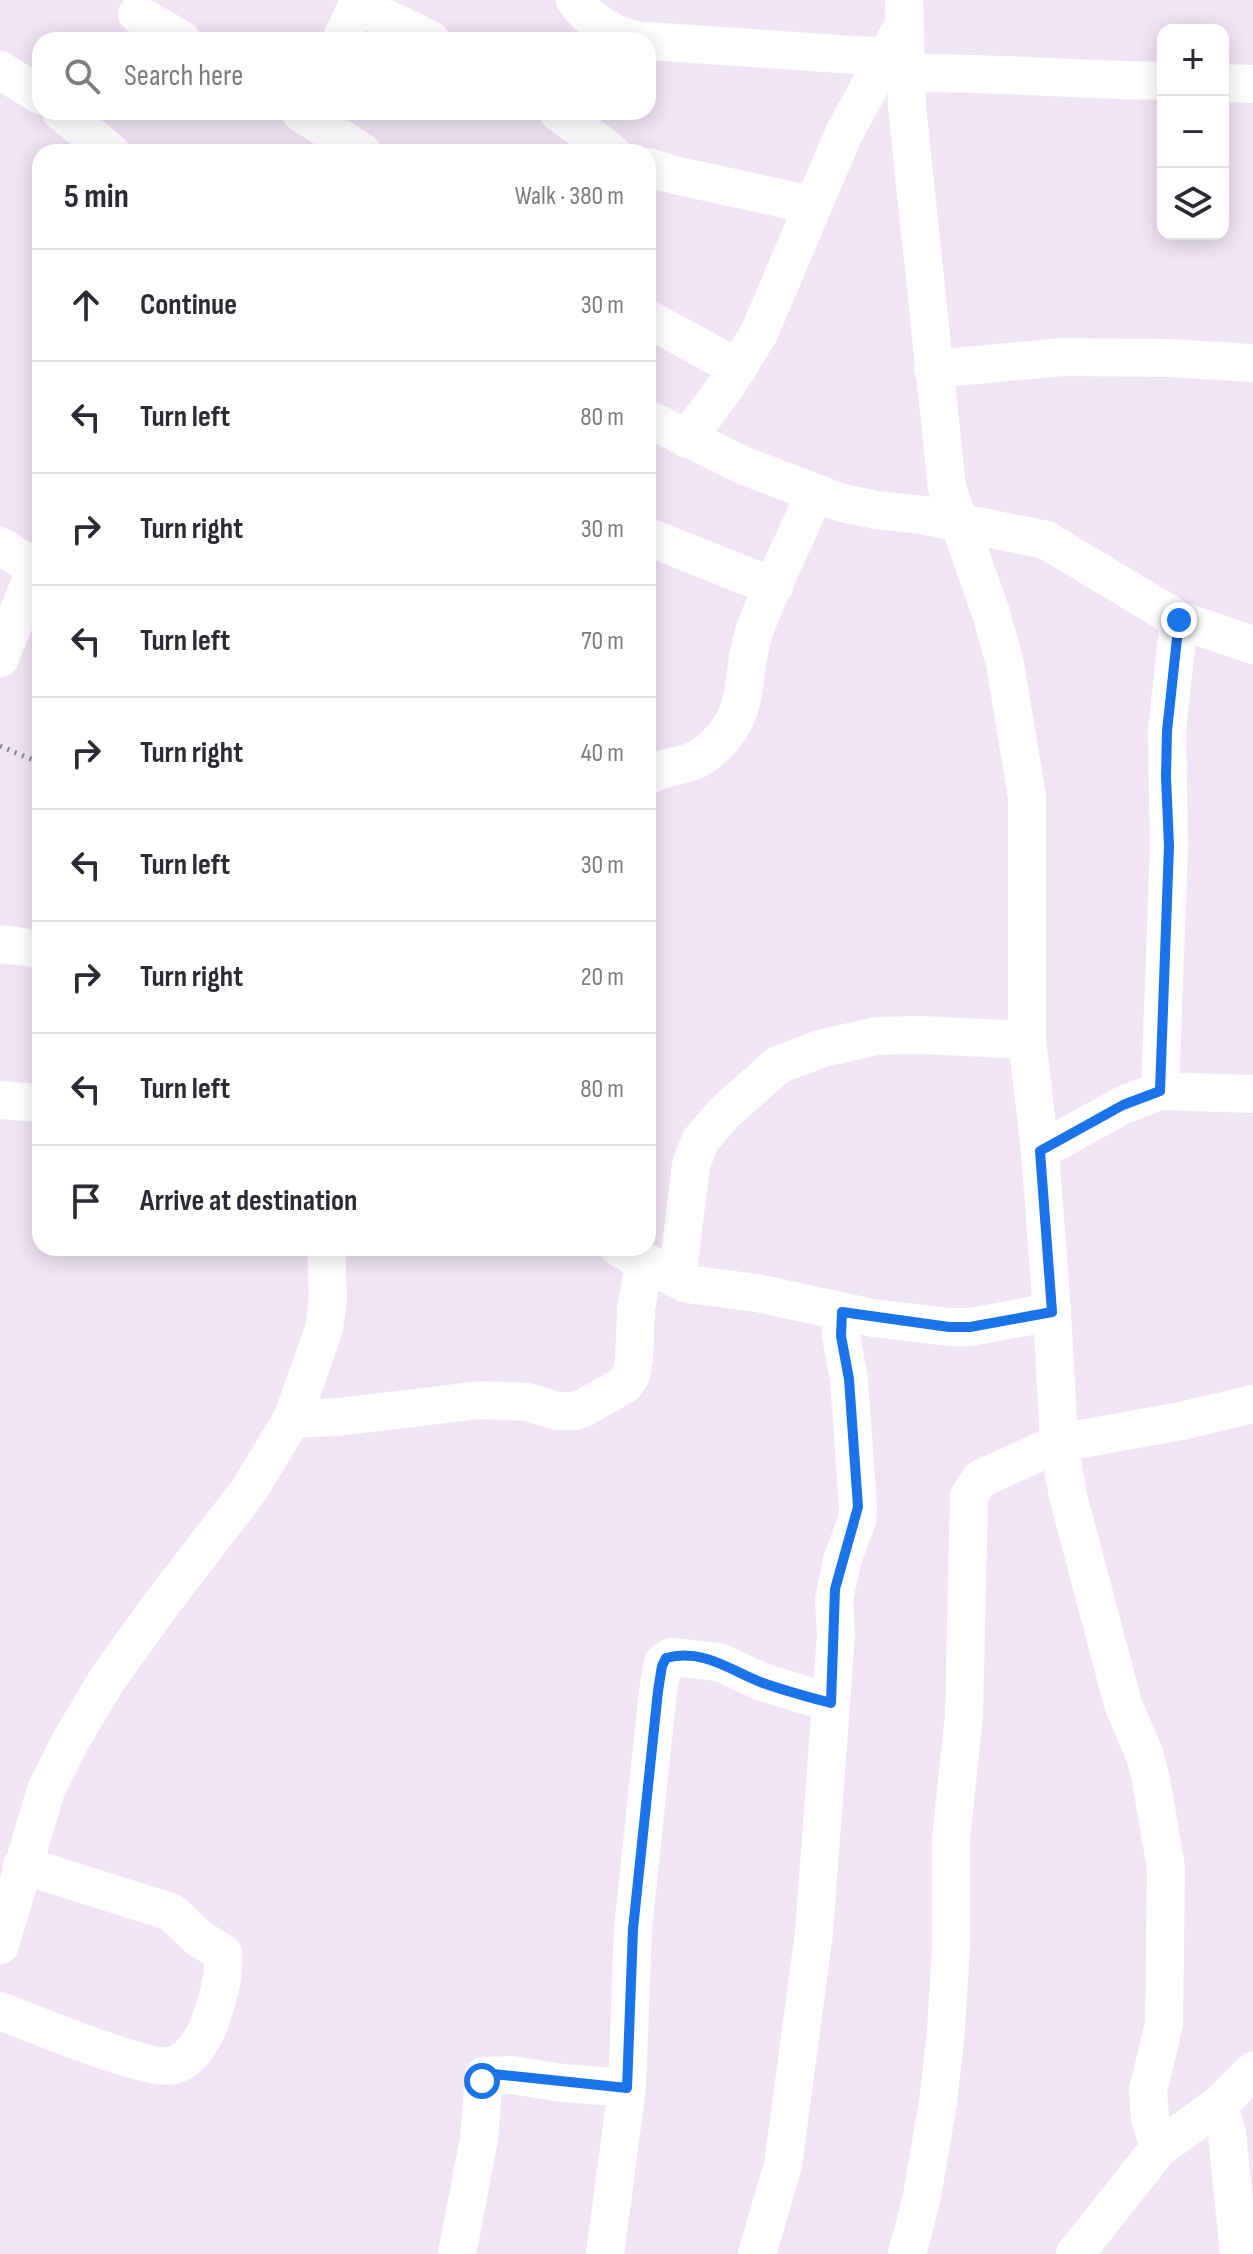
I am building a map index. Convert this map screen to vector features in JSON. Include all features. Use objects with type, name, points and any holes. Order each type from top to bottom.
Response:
[{"type":"street","points":[[575,0],[588,16],[612,32]]},
{"type":"street","points":[[345,32],[359,2],[416,32]]},
{"type":"street","points":[[904,12],[896,65],[907,107],[947,488],[1005,664],[1027,797],[1027,1040],[1040,1151],[1059,1443],[1068,1496],[1123,1704],[1145,1756],[1166,1868],[1164,2024],[1148,2091],[1150,2118],[1159,2148]]},
{"type":"street","points":[[135,18],[165,32]]},
{"type":"street","points":[[656,42],[958,72],[1097,81],[1157,81]]},
{"type":"street","points":[[687,439],[759,333],[844,133],[896,65]]},
{"type":"street","points":[[0,70],[32,90]]},
{"type":"street","points":[[1229,83],[1253,84]]},
{"type":"street","points":[[80,120],[103,144]]},
{"type":"street","points":[[313,120],[350,144]]},
{"type":"street","points":[[569,120],[600,144]]},
{"type":"street","points":[[656,169],[812,205]]},
{"type":"street","points":[[656,323],[738,368]]},
{"type":"street","points":[[933,369],[1063,357],[1253,363]]},
{"type":"street","points":[[656,423],[747,467],[814,494],[865,508],[957,521],[1046,540],[1179,620],[1253,645]]},
{"type":"street","points":[[656,772],[700,759],[735,723],[755,631],[814,494]]},
{"type":"street","points":[[656,540],[774,587]]},
{"type":"street","points":[[0,546],[32,565]]},
{"type":"street","points":[[0,658],[32,583]]},
{"type":"street","points":[[1160,1091],[1169,846],[1167,731],[1179,620]]},
{"type":"street","points":[[0,944],[32,948]]},
{"type":"street","points":[[677,1279],[691,1165],[700,1141],[724,1113],[778,1065],[820,1049],[876,1036],[1027,1040]]},
{"type":"street","points":[[1040,1151],[1123,1105],[1160,1091],[1253,1094]]},
{"type":"street","points":[[0,1100],[32,1102]]},
{"type":"street","points":[[0,1945],[46,1790],[71,1740],[108,1678],[234,1512],[292,1419],[324,1329],[328,1299],[326,1256]]},
{"type":"street","points":[[631,1256],[690,1285],[757,1293],[842,1312],[959,1327],[1052,1312]]},
{"type":"street","points":[[292,1419],[338,1417],[480,1400],[528,1402],[566,1411],[585,1407],[624,1385],[631,1375],[636,1310],[631,1256]]},
{"type":"street","points":[[757,2254],[783,2165],[814,1933],[831,1703],[835,1589],[858,1507],[849,1379],[841,1336],[842,1312]]},
{"type":"street","points":[[907,2254],[921,2201],[936,2117],[946,2031],[951,1945],[951,1839],[964,1716],[969,1496],[980,1479],[1059,1443],[1181,1421],[1253,1404]]},
{"type":"street","points":[[605,2254],[627,2088],[633,1929],[663,1663],[671,1657],[719,1662],[762,1682],[831,1703]]},
{"type":"street","points":[[0,2011],[138,2061],[171,2066],[184,2061],[206,2033],[222,1981],[223,1953],[200,1939],[171,1912],[22,1865]]},
{"type":"street","points":[[1075,2254],[1159,2148],[1219,2105],[1253,2071]]},
{"type":"street","points":[[457,2254],[479,2139],[484,2076],[512,2075],[627,2088]]},
{"type":"street","points":[[1219,2105],[1227,2133],[1239,2254]]},
{"type":"path","points":[[0,746],[32,760]]},
{"type":"route","points":[[482,2081],[484,2076],[493,2074],[627,2088],[633,1929],[658,1691],[666,1658],[696,1657],[719,1662],[762,1682],[831,1703],[836,1634],[835,1589],[857,1520],[858,1507],[849,1379],[841,1336],[842,1312],[949,1327],[970,1327],[1052,1312],[1040,1151],[1123,1105],[1160,1091],[1169,846],[1167,731],[1179,620]]}]
